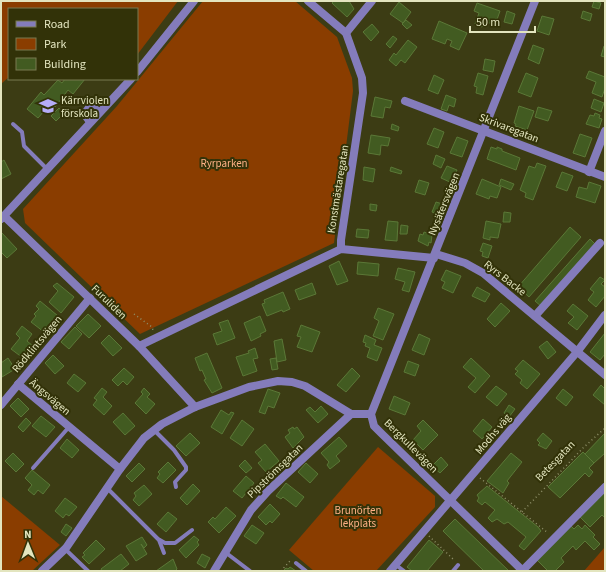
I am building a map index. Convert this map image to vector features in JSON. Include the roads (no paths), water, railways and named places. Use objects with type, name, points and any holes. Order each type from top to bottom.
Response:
[{"type":"street","points":[[138,71],[194,1]]},
{"type":"street","points":[[308,1],[346,33],[372,1]]},
{"type":"street","name":"Nysätersvägen","points":[[371,414],[535,1]]},
{"type":"street","name":"Konstmästaregatan","points":[[139,346],[341,249],[341,240],[363,93],[362,78],[346,33]]},
{"type":"street","points":[[2,218],[130,80]]},
{"type":"street","name":"Skrivaregatan","points":[[405,101],[605,177]]},
{"type":"street","points":[[589,172],[605,131]]},
{"type":"street","name":"Furuliden","points":[[2,218],[90,298],[139,346],[195,407]]},
{"type":"street","points":[[535,316],[600,243]]},
{"type":"street","name":"Ryrs Backe","points":[[341,249],[435,256],[465,263],[483,273],[605,375]]},
{"type":"street","name":"Rödklintsvägen","points":[[1,405],[90,298]]},
{"type":"street","name":"Modhs väg","points":[[393,568],[577,352],[605,315]]},
{"type":"street","points":[[42,571],[65,549],[120,469],[144,438],[154,430],[195,407],[249,386],[278,380],[305,386],[351,414]]},
{"type":"street","name":"Ängsvägen","points":[[18,384],[120,469]]},
{"type":"street","name":"Bergkullevägen","points":[[351,414],[371,414],[374,426],[380,433],[523,571]]},
{"type":"street","name":"Pipströmsgatan","points":[[214,571],[251,510],[268,491],[351,414]]},
{"type":"street","points":[[523,571],[605,487]]},
{"type":"lane","points":[[89,124],[83,117],[83,111],[91,105],[101,111]]},
{"type":"lane","points":[[13,124],[22,132],[24,146],[48,169]]},
{"type":"lane","name":"Ängsvägen","points":[[33,468],[69,427]]},
{"type":"lane","points":[[154,430],[174,450],[186,467],[186,470],[176,482],[176,488]]},
{"type":"lane","points":[[107,488],[158,540],[164,553]]},
{"type":"lane","points":[[158,540],[165,543],[175,543],[192,530]]},
{"type":"lane","points":[[65,549],[88,571]]},
{"type":"lane","points":[[225,551],[250,571]]},
{"type":"lane","points":[[296,563],[306,571]]},
{"type":"lane","points":[[453,571],[458,565]]},
{"type":"lane","name":"Modhs väg","points":[[393,568],[404,571]]},
{"type":"place","name":"Kärrviolen förskola","points":[[48,106]]},
{"type":"park label","name":"Ryrparken","points":[[224,163]]},
{"type":"park label","name":"Brunörten lekplats","points":[[358,516]]}]
